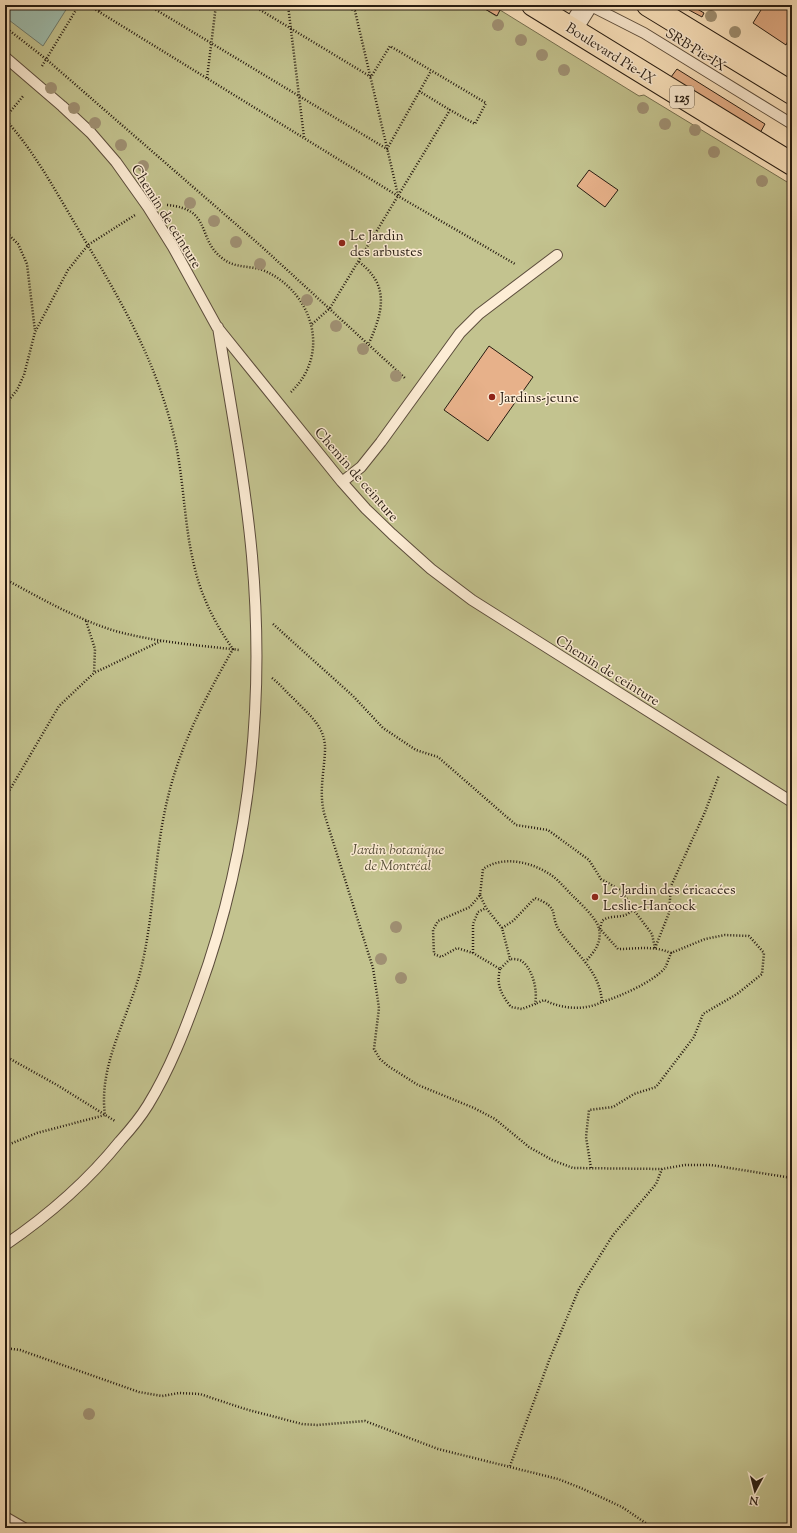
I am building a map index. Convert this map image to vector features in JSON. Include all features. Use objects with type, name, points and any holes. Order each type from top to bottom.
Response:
[{"type":"main road","name":"Boulevard Pie-IX","points":[[533,5],[792,164]]},
{"type":"main road","points":[[648,5],[792,93]]},
{"type":"street","points":[[572,29],[588,5]]},
{"type":"lane","name":"SRB Pie-IX","points":[[588,5],[656,40],[790,123]]},
{"type":"lane","name":"Chemin de ceinture","points":[[5,57],[91,133],[116,162],[141,196],[173,247],[218,326],[342,482],[366,509],[392,534],[432,569],[472,600],[792,802]]},
{"type":"lane","points":[[342,482],[361,467],[460,333],[479,314],[558,254]]},
{"type":"lane","points":[[5,1245],[33,1226],[73,1193],[130,1130],[147,1107],[170,1064],[187,1025],[220,930],[235,871],[251,778],[256,710],[254,604],[252,556],[243,480],[218,326]]},
{"type":"lane","points":[[5,1517],[24,1528]]},
{"type":"path","points":[[40,70],[79,5]]},
{"type":"path","points":[[88,5],[398,196],[531,274]]},
{"type":"path","points":[[99,12],[103,5]]},
{"type":"path","points":[[148,5],[387,149]]},
{"type":"path","points":[[207,78],[216,5]]},
{"type":"path","points":[[252,5],[371,77]]},
{"type":"path","points":[[288,5],[304,137]]},
{"type":"path","points":[[344,5],[355,11],[398,196]]},
{"type":"path","points":[[5,27],[46,59],[330,308],[417,390]]},
{"type":"path","points":[[371,77],[390,46],[486,103],[475,124],[419,91]]},
{"type":"path","points":[[387,149],[431,70]]},
{"type":"path","points":[[24,94],[5,118],[45,173],[88,245],[135,328],[154,370],[175,441],[190,542],[198,579],[212,614],[233,650]]},
{"type":"path","points":[[311,325],[330,308],[450,110]]},
{"type":"path","points":[[161,205],[178,206],[188,209],[202,224],[209,242],[221,258],[240,267],[264,271],[286,283],[300,298],[311,325],[314,338],[309,364],[296,388],[288,395]]},
{"type":"path","points":[[5,405],[17,390],[24,375],[35,332],[59,285],[88,245],[137,214]]},
{"type":"path","points":[[5,231],[18,244],[27,264],[35,332]]},
{"type":"path","points":[[358,262],[369,269],[376,280],[382,298],[376,326],[368,343]]},
{"type":"path","points":[[5,579],[86,621],[125,633],[162,641],[255,652]]},
{"type":"path","points":[[254,604],[293,643],[353,696],[383,728],[416,750],[438,757],[516,826],[548,830],[589,860],[601,880],[622,891],[652,934],[655,948]]},
{"type":"path","points":[[86,621],[92,635],[95,649],[94,673]]},
{"type":"path","points":[[5,798],[58,706],[94,673],[162,641]]},
{"type":"path","points":[[105,1115],[103,1095],[104,1083],[113,1052],[136,988],[146,944],[164,815],[174,775],[199,713],[233,650]]},
{"type":"path","points":[[285,690],[308,712],[318,724],[324,736],[325,749],[320,797],[373,968],[379,1008],[374,1049],[380,1059],[406,1079],[474,1108],[495,1119],[530,1147],[552,1160],[574,1168],[662,1169],[685,1164],[711,1165],[792,1178]]},
{"type":"path","points":[[655,948],[669,913],[670,886],[708,806],[724,759]]},
{"type":"path","points":[[510,959],[502,928],[486,908],[480,895],[483,869],[491,863],[508,861],[535,865],[553,876],[587,910],[600,929],[618,949],[648,947],[670,954],[705,939],[725,935],[749,936],[764,953],[762,974],[737,994],[703,1014],[694,1037],[656,1087],[634,1094],[613,1107],[589,1110],[586,1137],[591,1168]]},
{"type":"path","points":[[480,895],[470,907],[438,921],[433,930],[434,954],[441,957],[457,948],[473,953],[500,969]]},
{"type":"path","points":[[502,928],[512,921],[535,898],[544,902],[554,911],[558,928],[586,961],[601,988],[602,1002]]},
{"type":"path","points":[[473,953],[473,924],[478,912],[486,908]]},
{"type":"path","points":[[586,961],[598,947],[602,920],[607,916],[618,918],[629,915],[634,910]]},
{"type":"path","points":[[535,1004],[537,996],[529,968],[522,960],[510,959],[500,969],[497,980],[502,995],[511,1007],[522,1009],[535,1004],[544,1000],[557,1006],[576,1008],[594,1006],[619,997],[648,981],[665,968],[670,954]]},
{"type":"path","points":[[5,1056],[57,1085],[130,1130]]},
{"type":"path","points":[[5,1146],[36,1134],[105,1115]]},
{"type":"path","points":[[510,1466],[550,1358],[579,1289],[613,1235],[656,1184],[662,1169]]},
{"type":"path","points":[[5,1348],[33,1354],[139,1392],[162,1396],[186,1393],[200,1394],[252,1411],[302,1424],[317,1425],[365,1421],[438,1448],[558,1479],[622,1507],[653,1528]]},
{"type":"green space","name":"Jardin botanique de Montréal","points":[[5,5],[487,5],[485,9],[496,16],[500,10],[639,96],[644,95],[792,185],[792,1528],[5,1528]]},
{"type":"shaded area","points":[[10,5],[69,5],[43,46],[5,17]]},
{"type":"building","points":[[487,5],[491,5],[500,10],[497,16],[485,9]]},
{"type":"building","points":[[764,5],[792,5],[792,41],[789,39],[786,45],[753,23]]},
{"type":"building","points":[[692,6],[704,13],[702,17],[689,10]]},
{"type":"building","points":[[677,69],[765,124],[760,133],[671,77]]},
{"type":"building","points":[[589,170],[618,190],[605,207],[577,186]]},
{"type":"building","points":[[489,346],[533,377],[488,441],[444,410]]},
{"type":"place","name":"Le Jardin des arbustes","points":[[342,243]]},
{"type":"place","name":"Jardins-jeune","points":[[492,397]]},
{"type":"place","name":"Le Jardin des éricacées Leslie-Hancock","points":[[595,897]]}]
